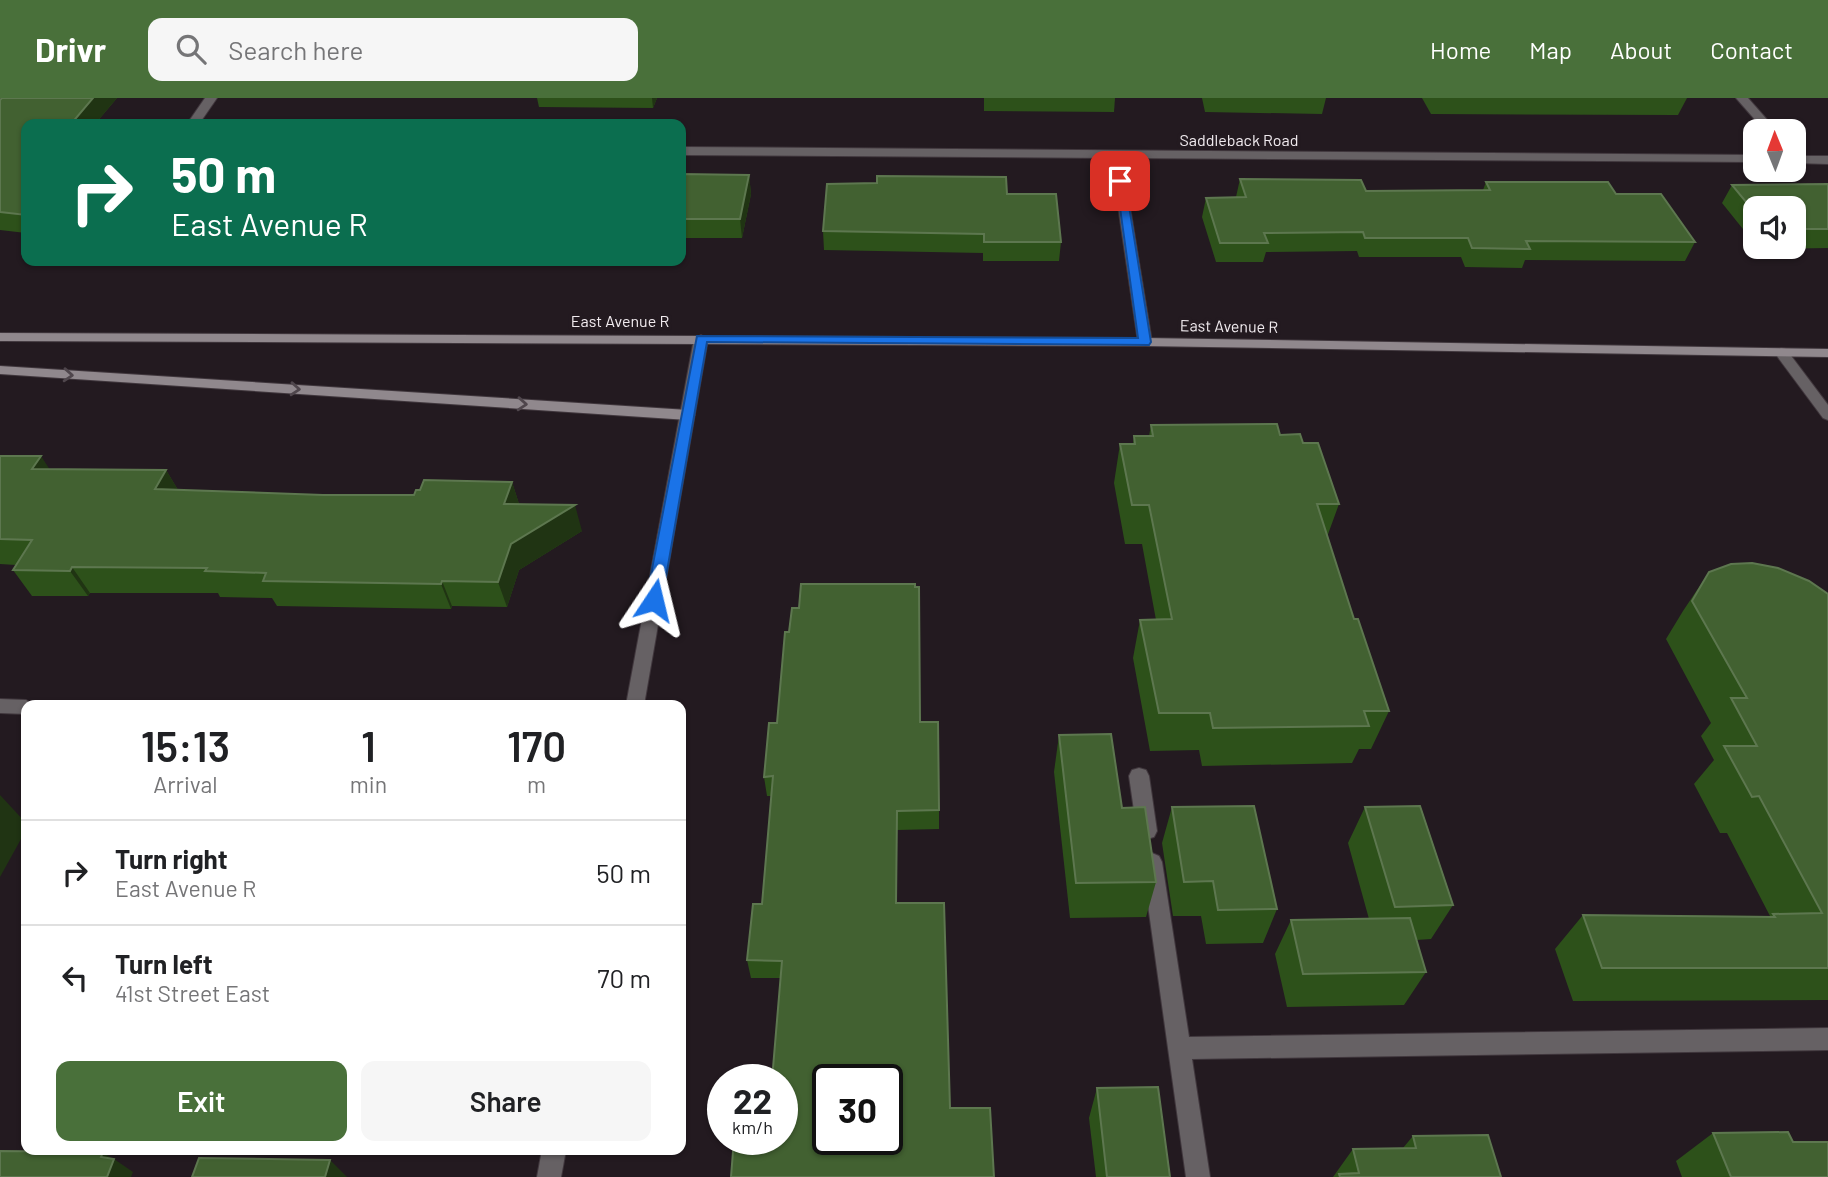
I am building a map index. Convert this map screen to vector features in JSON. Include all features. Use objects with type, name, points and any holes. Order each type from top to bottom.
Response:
[{"type":"main road","name":"East Avenue R","points":[[0,337],[1145,342],[1828,353]]},
{"type":"main road","points":[[0,370],[688,415]]},
{"type":"street","points":[[196,119],[211,98]]},
{"type":"street","points":[[1742,98],[1760,119]]},
{"type":"street","name":"Saddleback Road","points":[[686,151],[1743,159]]},
{"type":"street","points":[[1116,155],[1145,342]]},
{"type":"street","points":[[1806,159],[1828,160]]},
{"type":"street","points":[[636,700],[701,339]]},
{"type":"street","points":[[1781,352],[1828,415]]},
{"type":"street","points":[[0,706],[21,707]]},
{"type":"street","points":[[1139,776],[1198,1177]]},
{"type":"street","points":[[1178,1048],[1828,1039]]},
{"type":"street","points":[[549,1177],[553,1155]]},
{"type":"building","points":[[93,98],[75,119],[21,119],[21,214],[0,212],[0,100]]},
{"type":"building","points":[[686,174],[749,175],[740,219],[686,219]]},
{"type":"building","points":[[877,176],[1006,177],[1007,194],[1056,194],[1061,242],[984,242],[984,234],[823,231],[827,184],[877,183]]},
{"type":"building","points":[[1240,179],[1361,180],[1366,191],[1490,190],[1486,182],[1608,182],[1616,194],[1661,194],[1695,242],[1526,241],[1530,249],[1472,248],[1468,238],[1365,238],[1363,232],[1264,233],[1268,243],[1220,243],[1206,198],[1246,197]]},
{"type":"building","points":[[1828,184],[1828,229],[1806,229],[1806,196],[1743,196],[1743,198],[1732,185]]},
{"type":"building","points":[[1277,424],[1280,435],[1300,434],[1303,443],[1318,443],[1339,504],[1317,504],[1354,619],[1358,619],[1389,711],[1364,711],[1369,726],[1213,728],[1210,713],[1159,713],[1140,620],[1172,619],[1149,505],[1132,505],[1120,444],[1135,444],[1134,436],[1153,436],[1151,425]]},
{"type":"building","points":[[0,456],[41,456],[32,469],[166,470],[155,489],[323,495],[414,495],[416,490],[420,490],[424,480],[512,482],[504,504],[575,505],[511,544],[498,582],[442,581],[441,584],[263,581],[266,573],[205,571],[207,568],[72,567],[70,571],[13,570],[32,540],[0,539]]},
{"type":"building","points":[[1752,563],[1778,568],[1809,581],[1828,594],[1828,968],[1602,968],[1583,915],[1775,917],[1773,914],[1822,913],[1759,796],[1752,797],[1724,746],[1757,746],[1731,698],[1747,698],[1692,601],[1709,572],[1731,564]]},
{"type":"building","points":[[801,584],[915,584],[915,587],[919,587],[920,722],[938,722],[939,810],[897,811],[896,903],[944,903],[950,1108],[990,1108],[994,1177],[731,1177],[733,1155],[798,1155],[798,1064],[773,1064],[782,961],[747,960],[753,904],[762,904],[773,776],[764,777],[769,723],[777,723],[785,632],[789,632],[792,608],[799,608]]},
{"type":"building","points":[[1111,734],[1122,808],[1145,807],[1156,882],[1076,883],[1059,735]]},
{"type":"building","points":[[1254,806],[1277,909],[1218,910],[1213,881],[1184,882],[1172,807]]},
{"type":"building","points":[[1420,806],[1453,905],[1395,907],[1365,807]]},
{"type":"building","points":[[1410,918],[1426,972],[1303,974],[1291,920]]},
{"type":"building","points":[[1158,1087],[1170,1177],[1107,1177],[1097,1088]]},
{"type":"building","points":[[1788,1132],[1793,1142],[1828,1142],[1828,1177],[1731,1177],[1713,1133]]},
{"type":"building","points":[[1488,1135],[1501,1177],[1340,1177],[1339,1174],[1359,1173],[1353,1149],[1416,1148],[1413,1136]]},
{"type":"building","points":[[0,1151],[21,1151],[21,1155],[102,1155],[101,1157],[114,1159],[107,1177],[0,1177]]},
{"type":"building","points":[[199,1158],[330,1160],[325,1177],[192,1177]]},
{"type":"route","points":[[654,600],[701,339],[1145,342],[1120,181]]}]
